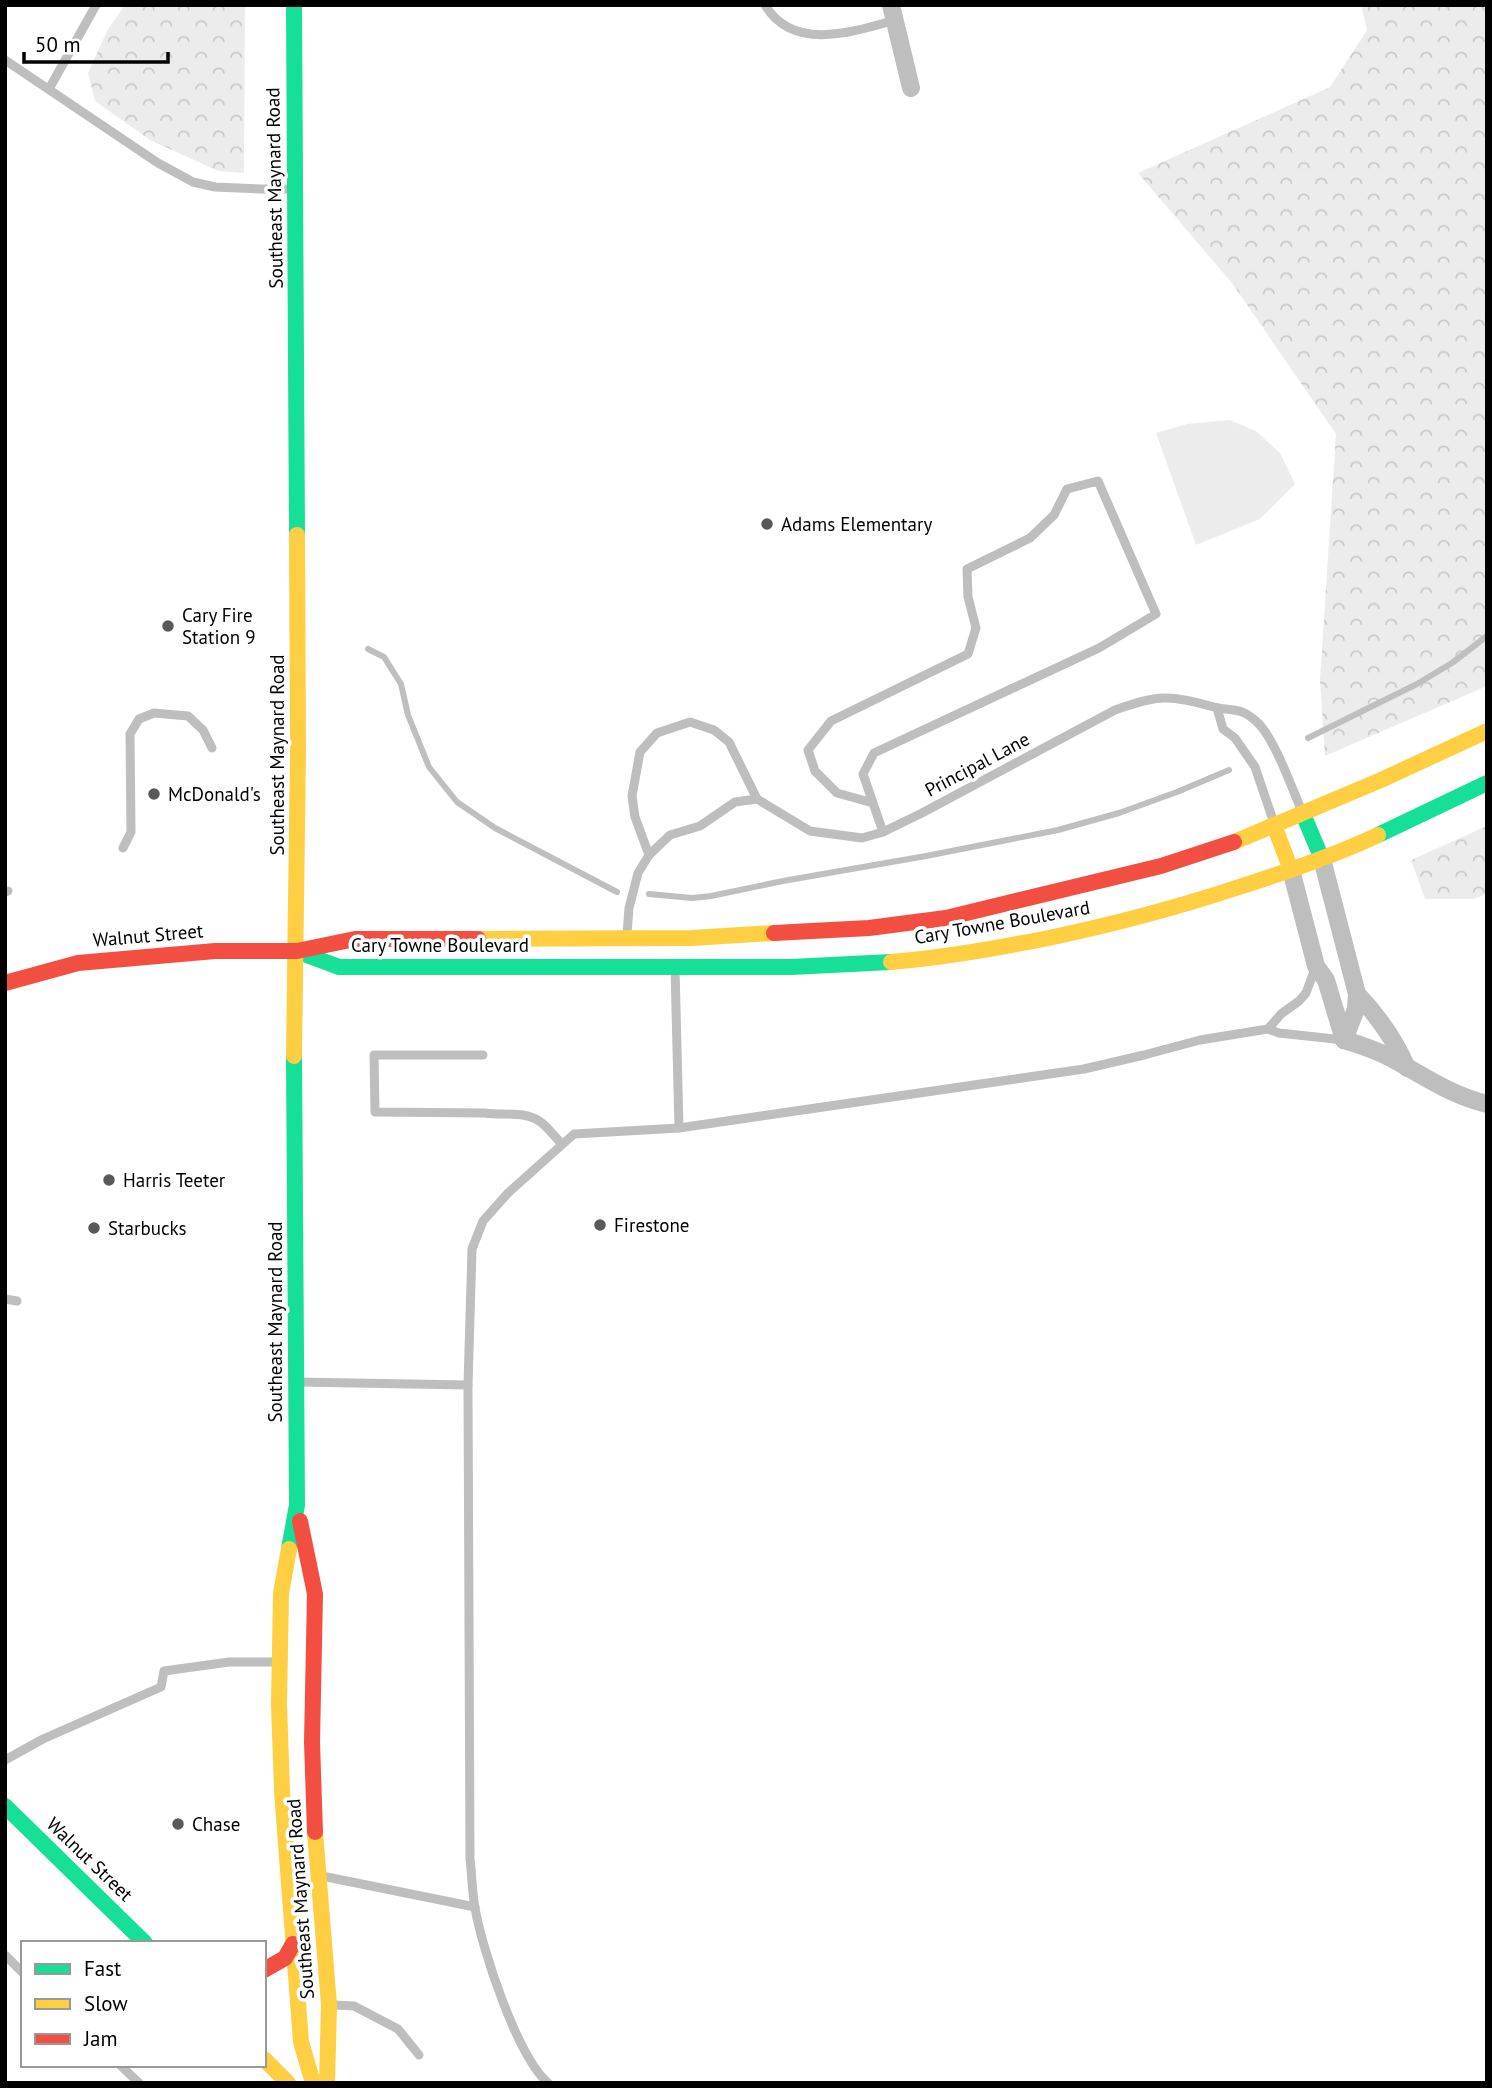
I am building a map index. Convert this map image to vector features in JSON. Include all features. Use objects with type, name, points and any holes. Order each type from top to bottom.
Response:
[{"type":"main road","name":"Southeast Maynard Road","points":[[294,5],[298,544],[297,951],[294,1009],[297,1505],[281,1593],[280,1662],[282,1791],[293,1944],[301,2042],[313,2083]]},
{"type":"main road","name":"Cary Towne Boulevard","points":[[297,951],[355,939],[692,938],[869,928],[946,918],[1161,866],[1245,838],[1487,731]]},
{"type":"main road","name":"Cary Towne Boulevard","points":[[297,951],[339,967],[791,967],[895,962],[990,949],[1166,911],[1291,870],[1355,846],[1487,783]]},
{"type":"main road","points":[[1303,814],[1322,859]]},
{"type":"main road","points":[[1274,825],[1291,870]]},
{"type":"main road","name":"Walnut Street","points":[[5,983],[78,963],[215,951],[297,951]]},
{"type":"main road","name":"Southeast Maynard Road","points":[[297,1505],[315,1594],[312,1742],[318,1876],[329,2005],[327,2083]]},
{"type":"main road","name":"Walnut Street","points":[[5,1806],[143,1941]]},
{"type":"main road","points":[[266,1969],[285,1958],[293,1944]]},
{"type":"main road","points":[[266,2061],[288,2083]]},
{"type":"street","points":[[893,13],[911,88]]},
{"type":"street","points":[[1322,859],[1357,994],[1356,1009],[1345,1040]]},
{"type":"street","points":[[1291,870],[1316,966],[1326,980],[1345,1040]]},
{"type":"street","points":[[1357,994],[1397,1045],[1407,1068]]},
{"type":"street","points":[[1345,1040],[1370,1048],[1442,1088],[1487,1104]]},
{"type":"lane","points":[[49,89],[96,5]]},
{"type":"lane","points":[[765,5],[780,23],[796,32],[823,35],[855,31],[893,13]]},
{"type":"lane","points":[[5,60],[158,163],[193,183],[215,187],[295,189]]},
{"type":"lane","points":[[873,803],[837,793],[815,771],[808,750],[831,721],[968,654],[976,628],[968,597],[967,569],[1030,538],[1054,515],[1067,489],[1098,481],[1156,614],[1099,648],[874,753],[863,774],[873,803],[883,832]]},
{"type":"lane","name":"Principal Lane","points":[[757,799],[810,831],[862,838],[883,832],[1115,710],[1146,699],[1163,697],[1241,710],[1259,724],[1270,740],[1303,814]]},
{"type":"lane","points":[[1217,708],[1223,729],[1235,738],[1255,767],[1274,825]]},
{"type":"lane","points":[[123,848],[131,832],[130,734],[139,719],[154,713],[188,716],[203,730],[212,748]]},
{"type":"lane","points":[[626,938],[629,908],[638,873],[649,855],[670,835],[700,826],[735,803],[757,799],[729,742],[714,730],[690,722],[657,733],[640,752],[632,796],[635,817],[649,855]]},
{"type":"lane","points":[[674,966],[679,1128]]},
{"type":"lane","points":[[1268,1029],[1306,993],[1316,966]]},
{"type":"lane","points":[[548,2083],[538,2074],[512,2025],[485,1950],[475,1908],[470,1846],[468,1385],[472,1249],[483,1221],[508,1193],[574,1134],[679,1128],[1084,1069],[1200,1040],[1268,1029],[1279,1033],[1345,1040]]},
{"type":"lane","points":[[483,1055],[374,1055],[375,1112],[485,1112],[529,1116],[542,1123],[562,1144]]},
{"type":"lane","points":[[5,1299],[17,1301]]},
{"type":"lane","points":[[296,1382],[468,1385]]},
{"type":"lane","points":[[5,1760],[44,1739],[161,1687],[164,1671],[229,1661],[280,1662]]},
{"type":"lane","points":[[318,1876],[475,1908]]},
{"type":"lane","points":[[5,1955],[21,1971]]},
{"type":"lane","points":[[329,2005],[354,2006],[397,2029],[419,2055]]},
{"type":"lane","points":[[122,2067],[139,2083]]},
{"type":"green space","points":[[125,5],[245,5],[244,173],[218,171],[150,140],[95,101],[88,73],[108,29]]},
{"type":"green space","points":[[1361,5],[1487,5],[1487,686],[1325,756],[1320,680],[1336,434],[1232,283],[1138,173],[1330,87],[1367,30]]},
{"type":"green space","points":[[1229,420],[1256,431],[1280,453],[1295,484],[1260,519],[1196,545],[1156,433],[1187,424]]},
{"type":"green space","points":[[1487,826],[1487,894],[1473,899],[1425,899],[1411,860]]},
{"type":"waterway","points":[[1308,738],[1417,684],[1452,663],[1487,636]]},
{"type":"waterway","points":[[368,649],[384,657],[401,684],[408,715],[429,767],[457,802],[495,828],[617,892]]},
{"type":"waterway","points":[[649,894],[692,898],[711,896],[1058,830],[1119,813],[1229,770]]},
{"type":"traffic: fast","points":[[294,5],[297,535]]},
{"type":"traffic: fast","points":[[1378,835],[1487,783]]},
{"type":"traffic: fast","points":[[1303,814],[1322,859]]},
{"type":"traffic: fast","points":[[299,952],[339,967],[791,967],[891,962]]},
{"type":"traffic: fast","points":[[289,1549],[297,1505],[294,1056]]},
{"type":"traffic: fast","points":[[5,1806],[143,1941]]},
{"type":"traffic: slow","points":[[294,1056],[298,750],[297,535]]},
{"type":"traffic: slow","points":[[1234,842],[1381,780],[1487,731]]},
{"type":"traffic: slow","points":[[1274,825],[1291,870]]},
{"type":"traffic: slow","points":[[891,962],[947,956],[1021,943],[1140,916],[1292,869],[1378,835]]},
{"type":"traffic: slow","points":[[478,939],[692,938],[774,933]]},
{"type":"traffic: slow","points":[[289,1549],[281,1593],[279,1704],[282,1791],[301,2042],[313,2083]]},
{"type":"traffic: slow","points":[[315,1832],[329,2005],[327,2083]]},
{"type":"traffic: slow","points":[[266,2061],[288,2083]]},
{"type":"traffic: jam","points":[[774,933],[869,928],[946,918],[1161,866],[1234,842]]},
{"type":"traffic: jam","points":[[5,983],[78,963],[215,951],[297,951],[355,939],[478,939]]},
{"type":"traffic: jam","points":[[300,1521],[315,1594],[312,1742],[315,1832]]},
{"type":"traffic: jam","points":[[266,1969],[285,1958],[293,1944]]},
{"type":"place","name":"Adams Elementary","points":[[767,524]]},
{"type":"place","name":"Cary Fire Station 9","points":[[168,626]]},
{"type":"place","name":"McDonald's","points":[[154,794]]},
{"type":"place","name":"Harris Teeter","points":[[109,1180]]},
{"type":"place","name":"Firestone","points":[[600,1225]]},
{"type":"place","name":"Starbucks","points":[[94,1228]]},
{"type":"place","name":"Chase","points":[[178,1824]]}]
